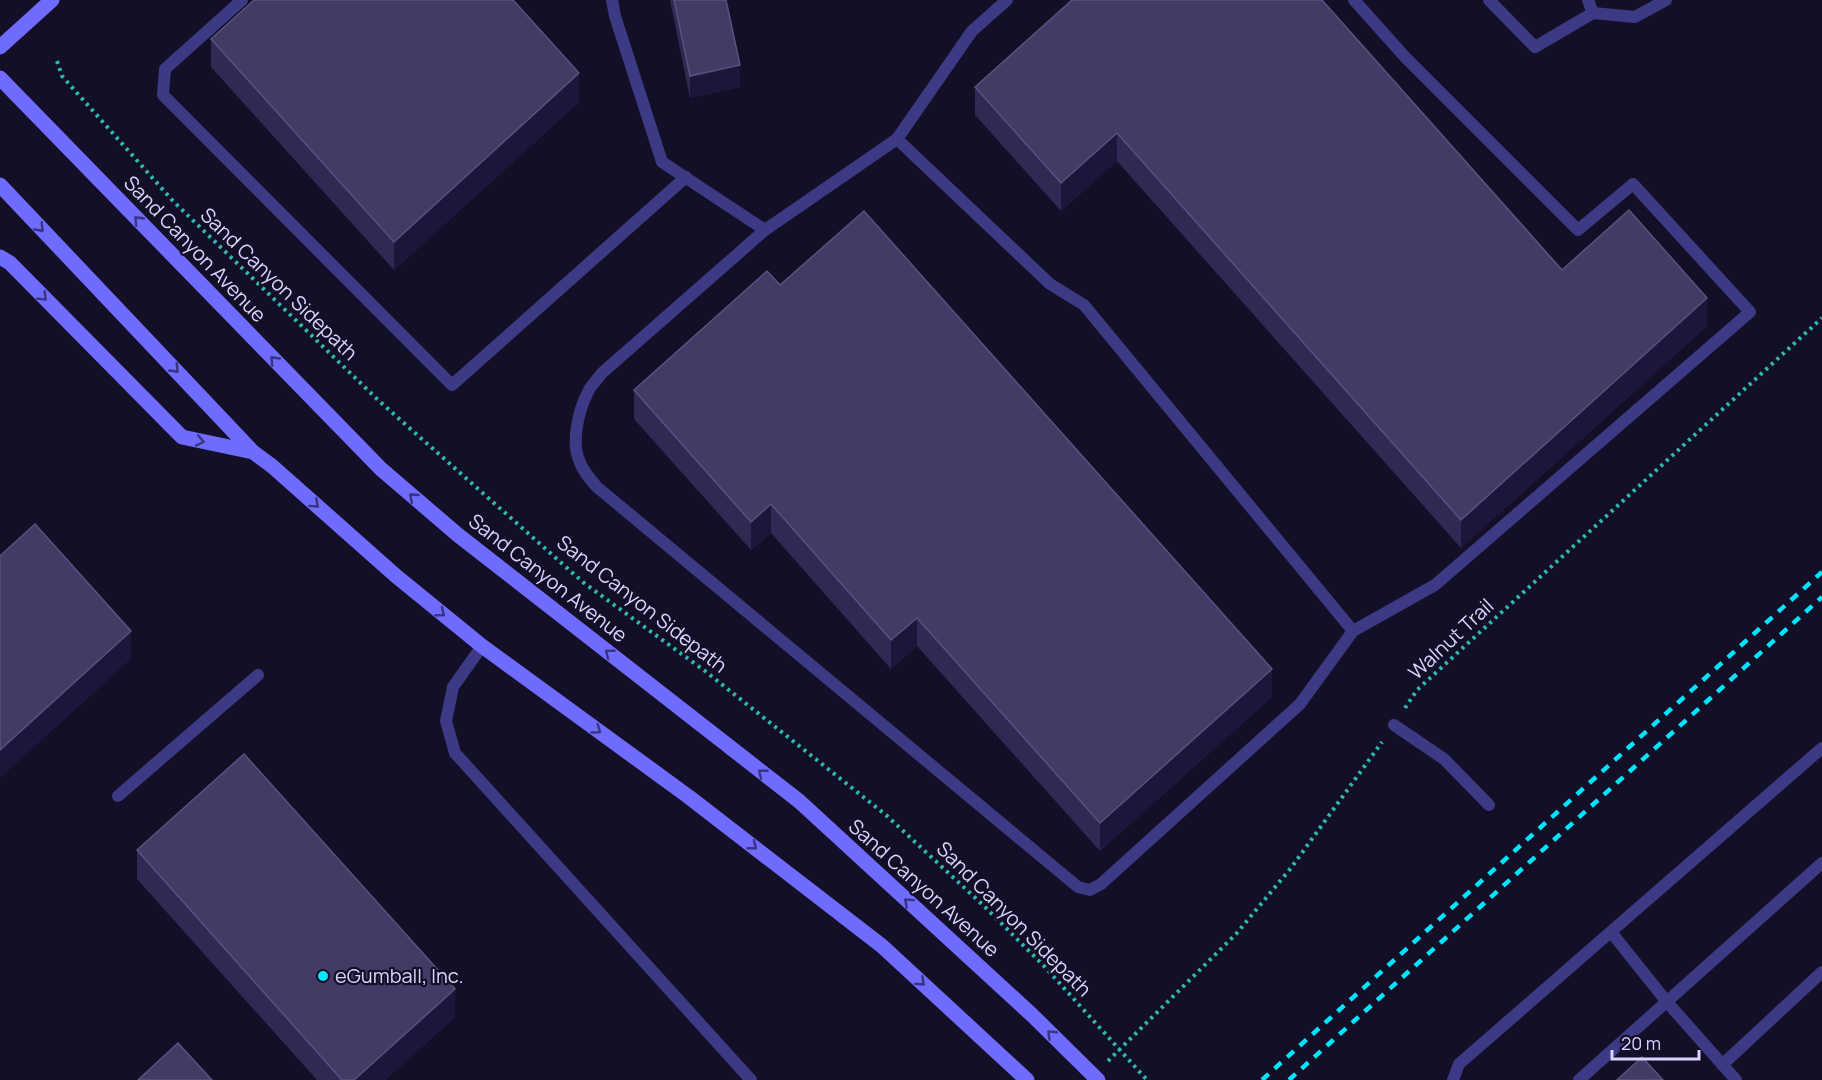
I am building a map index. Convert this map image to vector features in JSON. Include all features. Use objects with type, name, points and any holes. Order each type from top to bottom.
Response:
[{"type":"main road","points":[[0,47],[52,0]]},
{"type":"main road","name":"Sand Canyon Avenue","points":[[0,78],[381,469],[458,535],[799,801],[1032,1015],[1098,1080]]},
{"type":"main road","points":[[0,185],[253,452],[272,466],[396,576],[482,646],[689,797],[882,946],[1027,1080]]},
{"type":"main road","points":[[0,257],[10,263],[182,437],[253,452]]},
{"type":"lane","points":[[242,0],[165,69],[163,95],[452,385],[686,177]]},
{"type":"lane","points":[[612,0],[615,16],[663,162],[765,230]]},
{"type":"lane","points":[[1007,0],[972,31],[897,139],[765,230],[602,373],[588,391],[579,415],[576,438],[578,458],[597,487],[1078,887],[1090,890],[1101,884],[1300,704],[1353,631],[1435,585],[1750,312],[1633,184],[1578,230],[1405,57],[1354,0]]},
{"type":"lane","points":[[1489,0],[1535,47],[1593,13],[1635,17],[1666,0]]},
{"type":"lane","points":[[1588,0],[1593,13]]},
{"type":"lane","points":[[897,139],[1050,284],[1084,305],[1353,631]]},
{"type":"lane","points":[[482,646],[453,687],[446,721],[455,753],[751,1080]]},
{"type":"lane","points":[[118,796],[258,675]]},
{"type":"lane","points":[[1394,725],[1444,759],[1489,805]]},
{"type":"lane","points":[[1453,1080],[1459,1065],[1822,748]]},
{"type":"lane","points":[[1579,1080],[1822,863]]},
{"type":"lane","points":[[1611,932],[1667,1002],[1736,1080]]},
{"type":"lane","points":[[1722,1065],[1822,972]]},
{"type":"path","name":"Sand Canyon Sidepath","points":[[57,61],[62,76],[173,201],[378,400],[584,583],[705,671],[886,815],[984,906],[1120,1048],[1147,1080]]},
{"type":"path","name":"Walnut Trail","points":[[1120,1048],[1236,934],[1291,868],[1417,690],[1822,318]]},
{"type":"building","points":[[254,0],[513,0],[579,73],[394,242],[211,39]]},
{"type":"building","points":[[674,0],[726,0],[740,65],[690,76]]},
{"type":"building","points":[[1072,0],[1322,0],[1562,270],[1629,210],[1707,298],[1461,520],[1117,133],[1061,183],[975,87]]},
{"type":"building","points":[[864,211],[1272,669],[1100,823],[917,618],[891,640],[771,504],[751,522],[634,390],[767,271],[780,285]]},
{"type":"building","points":[[35,524],[131,631],[0,750],[0,556]]},
{"type":"building","points":[[244,754],[455,989],[354,1080],[342,1080],[137,850]]},
{"type":"building","points":[[178,1043],[212,1080],[138,1080]]},
{"type":"building","points":[[1642,1057],[1663,1080],[1617,1080]]},
{"type":"railway","points":[[1262,1080],[1822,572]]},
{"type":"railway","points":[[1289,1080],[1822,597]]},
{"type":"place","name":"eGumball, Inc.","points":[[323,976]]}]
